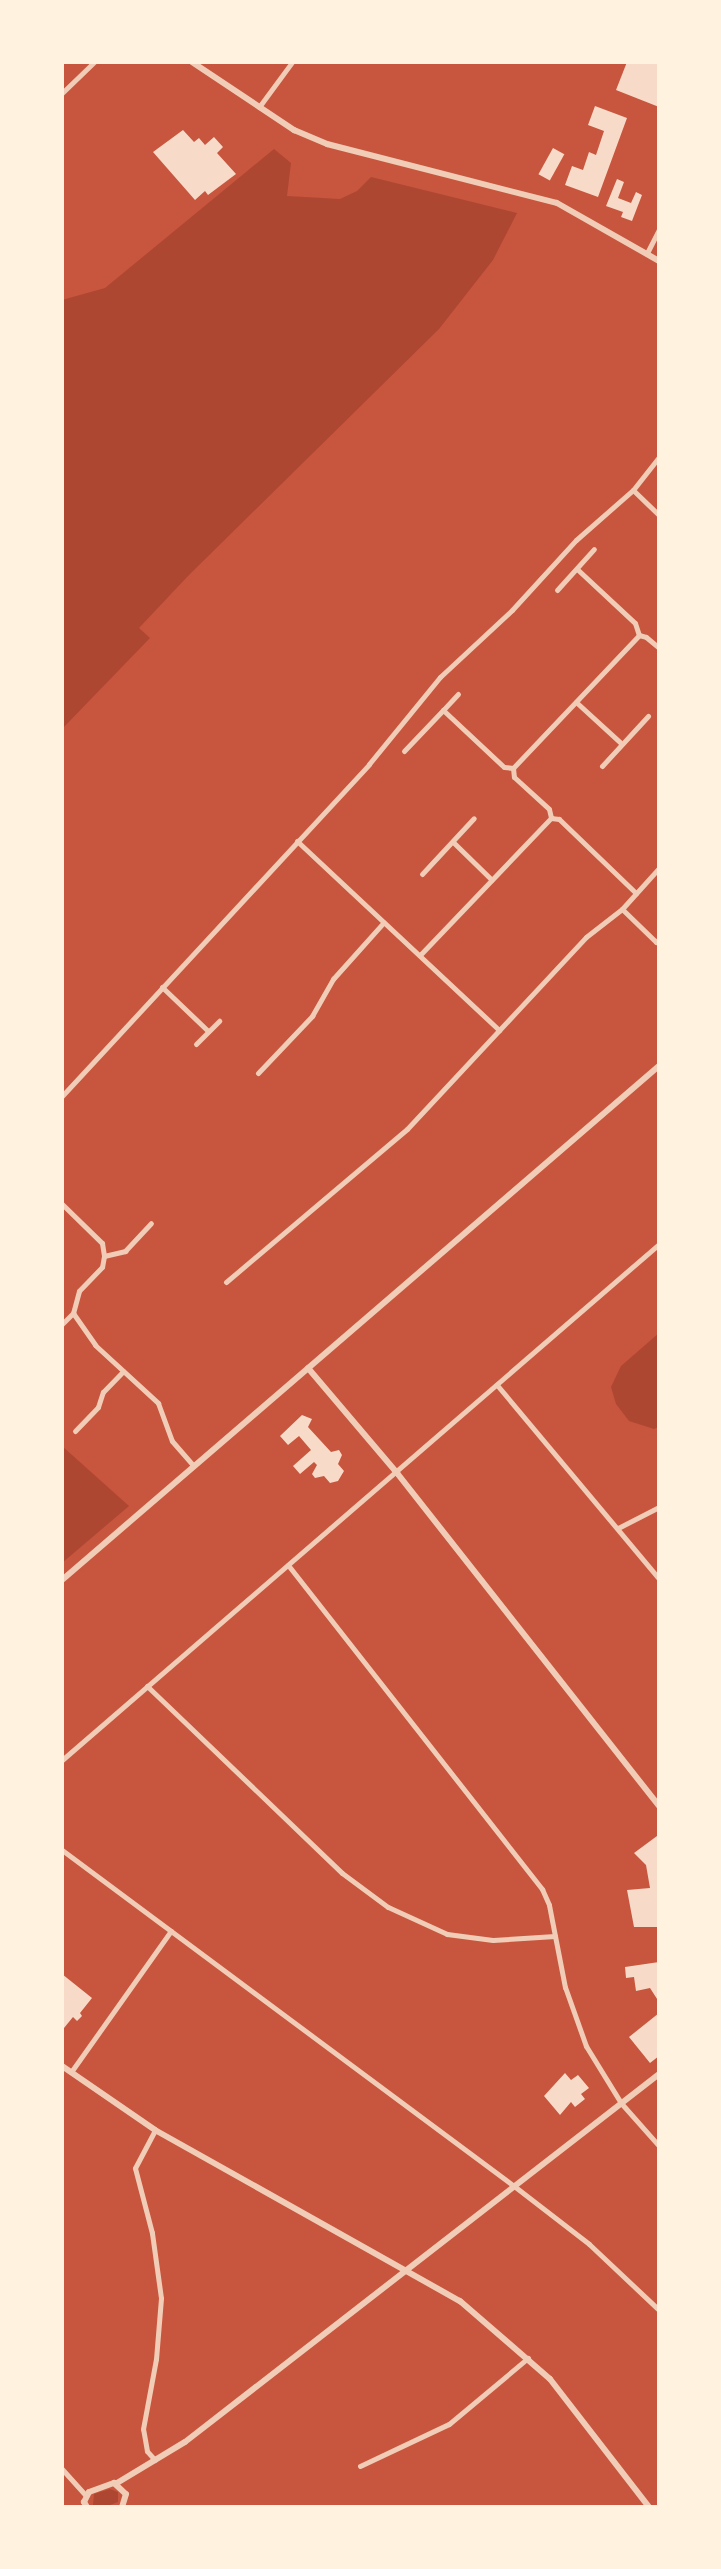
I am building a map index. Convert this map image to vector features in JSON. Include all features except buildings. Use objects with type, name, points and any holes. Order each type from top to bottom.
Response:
[{"type":"street","points":[[62,93],[94,62]]},
{"type":"street","points":[[192,62],[294,130],[327,144],[557,203],[659,261]]},
{"type":"street","points":[[259,107],[292,62]]},
{"type":"street","points":[[647,253],[659,229]]},
{"type":"street","points":[[62,1096],[369,764],[440,677],[512,610],[576,540],[633,490],[659,457]]},
{"type":"street","points":[[633,490],[659,515]]},
{"type":"street","points":[[557,590],[594,549]]},
{"type":"street","points":[[577,569],[635,623],[639,635]]},
{"type":"street","points":[[639,635],[659,648]]},
{"type":"street","points":[[513,768],[639,635]]},
{"type":"street","points":[[404,751],[458,694]]},
{"type":"street","points":[[576,702],[622,744]]},
{"type":"street","points":[[443,710],[504,767],[513,768]]},
{"type":"street","points":[[602,766],[648,716]]},
{"type":"street","points":[[513,768],[514,777],[549,809],[551,818]]},
{"type":"street","points":[[422,874],[474,818]]},
{"type":"street","points":[[420,955],[551,818]]},
{"type":"street","points":[[551,818],[559,819],[636,893]]},
{"type":"street","points":[[297,841],[499,1030]]},
{"type":"street","points":[[453,842],[492,880]]},
{"type":"street","points":[[226,1282],[407,1129],[586,937],[622,909],[659,868]]},
{"type":"street","points":[[622,909],[656,942],[659,939]]},
{"type":"street","points":[[258,1073],[312,1016],[333,979],[384,922]]},
{"type":"street","points":[[162,987],[208,1031]]},
{"type":"street","points":[[196,1044],[219,1021]]},
{"type":"street","points":[[62,1580],[659,1066]]},
{"type":"street","points":[[62,1204],[102,1243],[104,1256],[102,1267],[79,1291],[73,1313],[62,1324]]},
{"type":"street","points":[[104,1256],[125,1251],[151,1223]]},
{"type":"street","points":[[62,1760],[659,1244]]},
{"type":"street","points":[[73,1313],[95,1345],[158,1403],[172,1441],[194,1466]]},
{"type":"street","points":[[308,1368],[397,1473],[659,1806]]},
{"type":"street","points":[[75,1431],[98,1407],[103,1392],[123,1371]]},
{"type":"street","points":[[497,1385],[659,1579]]},
{"type":"street","points":[[618,1528],[659,1507]]},
{"type":"street","points":[[288,1565],[527,1867],[549,1905],[575,2018],[596,2066],[621,2103],[659,2146]]},
{"type":"street","points":[[147,1686],[342,1873],[388,1907],[447,1934],[493,1940],[555,1936]]},
{"type":"street","points":[[62,1850],[514,2186],[589,2244],[659,2310]]},
{"type":"street","points":[[70,2073],[171,1931]]},
{"type":"street","points":[[62,2066],[155,2130],[460,2301],[528,2358],[590,2428],[649,2507]]},
{"type":"street","points":[[86,2496],[102,2484],[117,2483],[156,2461],[206,2426],[659,2074]]},
{"type":"street","points":[[155,2130],[135,2168],[154,2244],[161,2298],[156,2359],[143,2429],[147,2451],[156,2461]]},
{"type":"street","points":[[360,2466],[449,2424],[528,2358]]},
{"type":"street","points":[[62,2469],[86,2496],[87,2507]]},
{"type":"street","points":[[117,2483],[126,2494],[122,2507]]},
{"type":"shaded area","points":[[274,149],[291,163],[287,196],[340,199],[357,191],[371,177],[517,213],[493,260],[439,329],[188,576],[139,628],[150,638],[62,729],[62,300],[105,288]]},
{"type":"shaded area","points":[[659,1333],[659,1427],[654,1429],[629,1421],[616,1404],[611,1387],[621,1366]]},
{"type":"shaded area","points":[[62,1446],[129,1506],[62,1563]]},
{"type":"shaded area","points":[[110,2489],[118,2492],[118,2502],[105,2507],[93,2505],[94,2494]]}]
